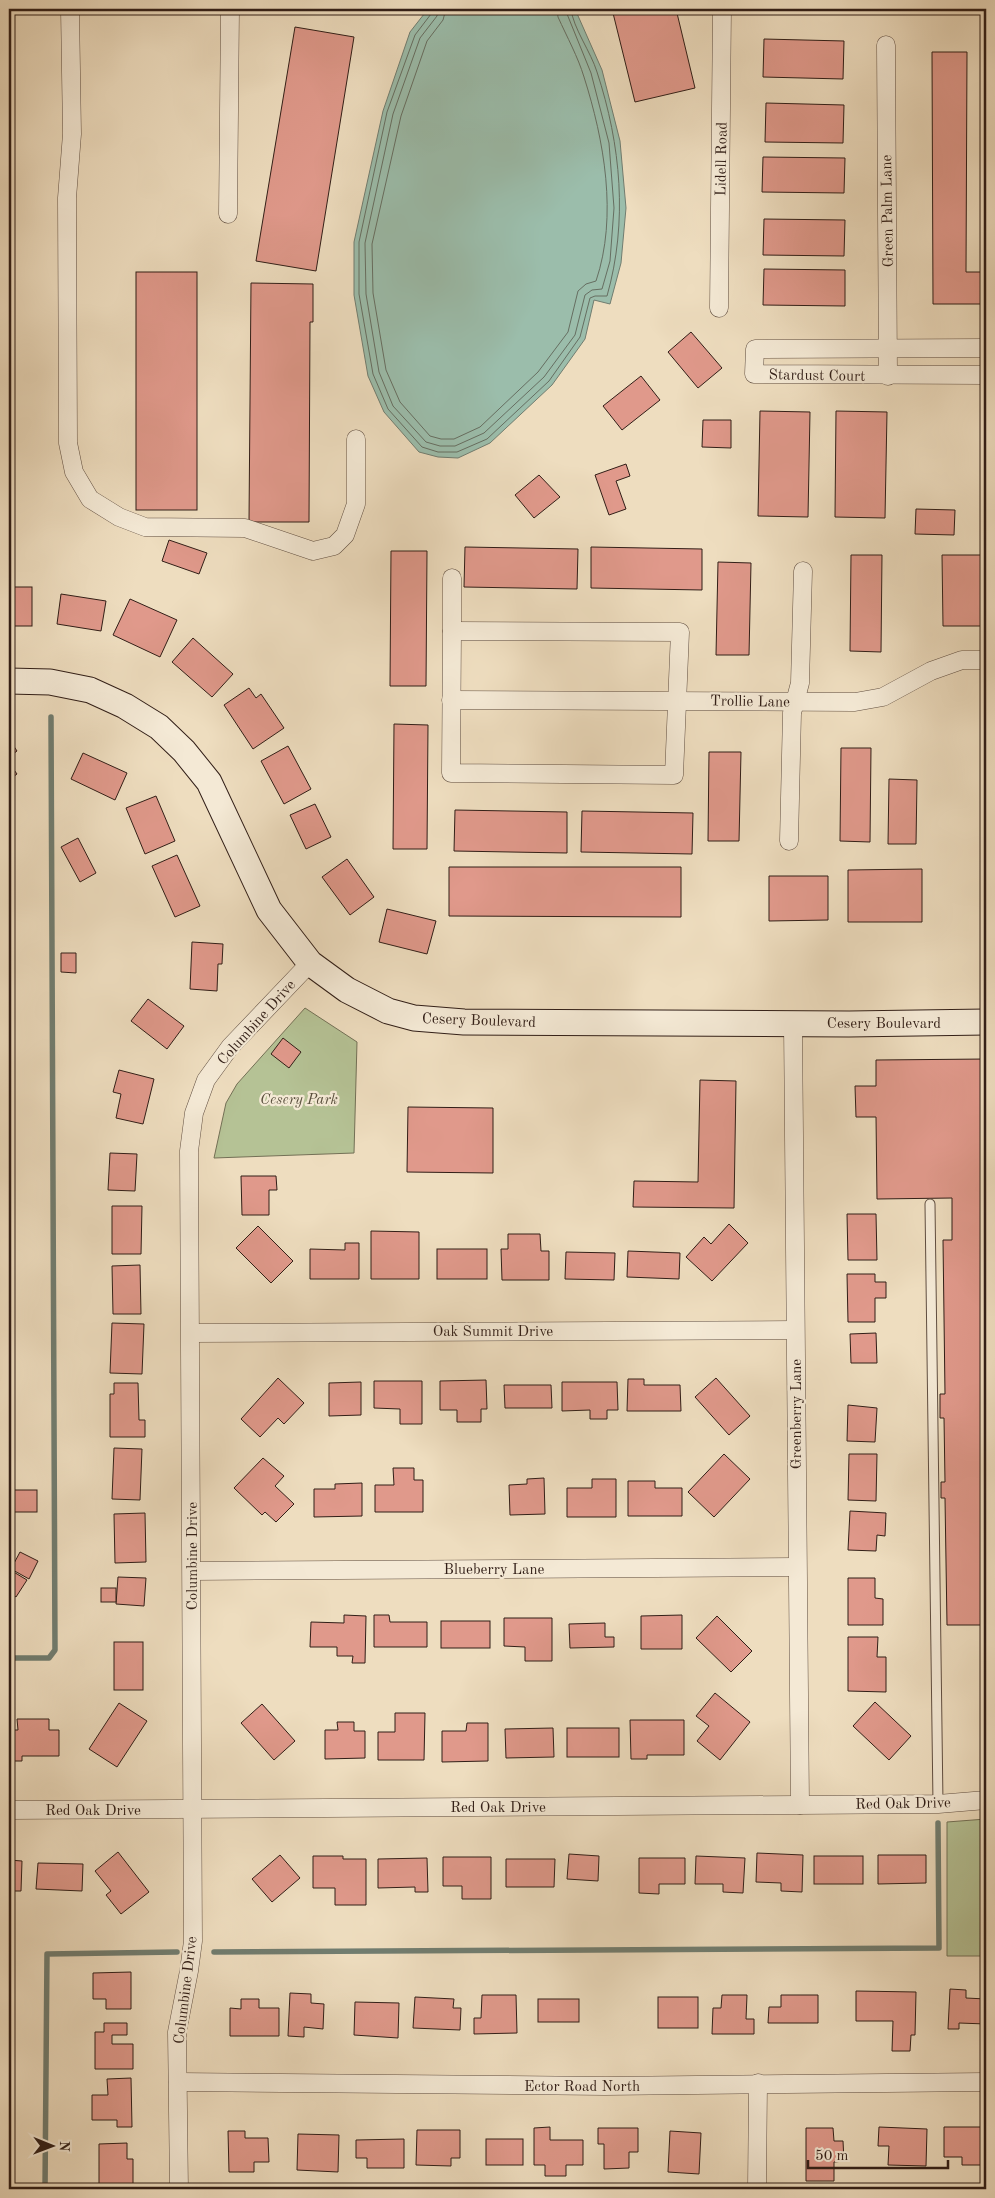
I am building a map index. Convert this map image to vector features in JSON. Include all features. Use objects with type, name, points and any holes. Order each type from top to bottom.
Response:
[{"type":"main road","name":"Cesery Boulevard","points":[[9,680],[50,682],[90,690],[125,706],[158,727],[209,782],[269,910],[310,963],[346,990],[388,1011],[414,1018],[464,1022],[793,1024],[986,1022]]},
{"type":"street","points":[[70,9],[72,134],[67,198],[68,443],[74,472],[90,499],[118,517],[145,527],[245,528],[313,551],[334,546],[345,535],[356,504],[356,439]]},
{"type":"street","points":[[228,214],[230,9]]},
{"type":"street","name":"Lidell Road","points":[[719,308],[722,9]]},
{"type":"street","name":"Green Palm Lane","points":[[886,45],[888,376]]},
{"type":"street","name":"Stardust Court","points":[[986,348],[755,349],[754,374],[986,375]]},
{"type":"street","points":[[789,841],[792,712],[800,683],[803,571]]},
{"type":"street","points":[[452,578],[451,773],[674,775],[680,632],[452,631]]},
{"type":"street","name":"Trollie Lane","points":[[451,700],[855,702],[883,697],[939,668],[962,660],[986,660]]},
{"type":"street","name":"Columbine Drive","points":[[179,2189],[177,2032],[190,1971],[193,1941],[194,1809],[189,1151],[194,1113],[206,1080],[230,1047],[310,963]]},
{"type":"street","name":"Greenberry Lane","points":[[793,1024],[796,1567],[800,1805]]},
{"type":"street","name":"Oak Summit Drive","points":[[191,1333],[795,1330]]},
{"type":"street","name":"Blueberry Lane","points":[[192,1571],[796,1567]]},
{"type":"street","name":"Red Oak Drive","points":[[9,1810],[938,1804],[986,1800]]},
{"type":"street","name":"Ector Road North","points":[[178,2082],[595,2086],[986,2082]]},
{"type":"street","points":[[757,2189],[758,2083]]},
{"type":"lane","points":[[986,716],[986,743]]},
{"type":"lane","points":[[930,1204],[938,1804]]},
{"type":"green space","name":"Cesery Park","points":[[305,1008],[357,1042],[354,1153],[214,1158],[226,1103],[237,1084]]},
{"type":"green space","points":[[986,1819],[986,1956],[947,1956],[947,1822]]},
{"type":"water","points":[[428,9],[575,9],[602,70],[620,141],[626,208],[621,263],[610,304],[594,300],[585,339],[552,385],[490,443],[458,458],[438,457],[419,452],[384,412],[368,376],[354,295],[354,242],[383,111],[410,32]]},
{"type":"building","points":[[612,9],[676,9],[695,88],[635,102]]},
{"type":"building","points":[[295,27],[354,37],[316,271],[256,261]]},
{"type":"building","points":[[764,39],[844,41],[843,79],[763,77]]},
{"type":"building","points":[[932,52],[967,52],[966,272],[986,272],[986,304],[933,304]]},
{"type":"building","points":[[766,103],[844,105],[843,143],[765,142]]},
{"type":"building","points":[[763,157],[845,158],[844,193],[762,192]]},
{"type":"building","points":[[764,219],[845,220],[844,256],[763,255]]},
{"type":"building","points":[[764,269],[845,270],[845,306],[763,305]]},
{"type":"building","points":[[136,272],[197,272],[197,510],[136,510]]},
{"type":"building","points":[[251,283],[313,284],[313,322],[310,322],[309,522],[249,522]]},
{"type":"building","points":[[691,332],[722,368],[698,388],[668,352]]},
{"type":"building","points":[[641,376],[660,400],[622,430],[603,406]]},
{"type":"building","points":[[760,411],[810,412],[808,517],[758,516]]},
{"type":"building","points":[[836,411],[887,412],[885,518],[835,517]]},
{"type":"building","points":[[986,412],[986,518],[983,517]]},
{"type":"building","points":[[703,420],[731,420],[731,448],[702,447]]},
{"type":"building","points":[[626,464],[630,476],[616,481],[626,509],[609,515],[595,475]]},
{"type":"building","points":[[539,475],[560,497],[534,518],[515,495]]},
{"type":"building","points":[[916,509],[955,510],[954,535],[915,534]]},
{"type":"building","points":[[169,540],[207,553],[199,574],[162,561]]},
{"type":"building","points":[[465,547],[578,549],[577,589],[464,587]]},
{"type":"building","points":[[591,547],[702,549],[702,590],[591,588]]},
{"type":"building","points":[[391,551],[427,551],[426,686],[390,686]]},
{"type":"building","points":[[851,555],[882,555],[881,652],[850,651]]},
{"type":"building","points":[[942,555],[983,555],[983,626],[943,626]]},
{"type":"building","points":[[718,562],[751,563],[749,655],[716,655]]},
{"type":"building","points":[[9,587],[32,587],[32,626],[9,626]]},
{"type":"building","points":[[61,594],[106,601],[101,631],[57,624]]},
{"type":"building","points":[[130,599],[177,620],[160,657],[113,635]]},
{"type":"building","points":[[193,638],[233,674],[212,697],[172,662]]},
{"type":"building","points":[[249,688],[256,698],[261,694],[284,728],[253,749],[224,705]]},
{"type":"building","points":[[394,724],[428,725],[427,849],[393,849]]},
{"type":"building","points":[[9,739],[17,751],[9,757]]},
{"type":"building","points":[[288,746],[311,789],[284,804],[261,761]]},
{"type":"building","points":[[841,748],[871,748],[870,842],[840,841]]},
{"type":"building","points":[[709,752],[741,752],[739,841],[708,841]]},
{"type":"building","points":[[83,753],[127,773],[115,800],[71,779]]},
{"type":"building","points":[[9,763],[17,774],[9,780]]},
{"type":"building","points":[[889,779],[917,780],[916,844],[888,844]]},
{"type":"building","points":[[156,796],[175,841],[145,854],[126,808]]},
{"type":"building","points":[[315,804],[331,837],[306,849],[290,815]]},
{"type":"building","points":[[455,810],[567,812],[567,853],[454,851]]},
{"type":"building","points":[[582,811],[693,813],[692,854],[581,852]]},
{"type":"building","points":[[78,838],[96,873],[80,882],[61,847]]},
{"type":"building","points":[[177,855],[200,906],[175,917],[152,866]]},
{"type":"building","points":[[347,859],[374,897],[350,915],[322,877]]},
{"type":"building","points":[[449,867],[681,867],[681,917],[449,916]]},
{"type":"building","points":[[922,869],[922,922],[848,922],[848,870]]},
{"type":"building","points":[[769,876],[828,876],[828,920],[769,921]]},
{"type":"building","points":[[387,909],[436,921],[427,954],[379,942]]},
{"type":"building","points":[[984,927],[986,927],[986,965],[985,965]]},
{"type":"building","points":[[192,942],[223,944],[222,964],[218,964],[217,991],[190,989]]},
{"type":"building","points":[[61,953],[76,953],[76,973],[61,972]]},
{"type":"building","points":[[148,999],[184,1026],[167,1049],[131,1021]]},
{"type":"building","points":[[283,1038],[301,1052],[289,1068],[271,1054]]},
{"type":"building","points":[[986,1059],[986,1625],[947,1625],[945,1498],[941,1498],[941,1482],[945,1482],[944,1418],[940,1418],[940,1394],[945,1394],[943,1240],[952,1240],[952,1198],[877,1199],[876,1117],[856,1117],[855,1086],[876,1086],[876,1060]]},
{"type":"building","points":[[119,1070],[154,1079],[143,1124],[116,1118],[121,1094],[113,1092]]},
{"type":"building","points":[[700,1080],[736,1081],[734,1208],[633,1207],[634,1181],[698,1182]]},
{"type":"building","points":[[408,1107],[493,1108],[493,1173],[407,1172]]},
{"type":"building","points":[[110,1153],[137,1154],[135,1191],[108,1190]]},
{"type":"building","points":[[241,1176],[276,1176],[277,1190],[269,1190],[269,1215],[242,1215]]},
{"type":"building","points":[[112,1206],[142,1206],[141,1254],[112,1254]]},
{"type":"building","points":[[847,1214],[876,1214],[877,1260],[848,1260]]},
{"type":"building","points":[[729,1224],[748,1243],[712,1281],[686,1257],[704,1237],[711,1244]]},
{"type":"building","points":[[258,1226],[293,1261],[271,1283],[236,1248]]},
{"type":"building","points":[[371,1231],[419,1232],[419,1279],[371,1279]]},
{"type":"building","points":[[508,1234],[540,1234],[541,1251],[549,1251],[549,1280],[502,1280],[501,1249],[508,1249]]},
{"type":"building","points":[[345,1243],[359,1243],[359,1279],[310,1279],[310,1249],[345,1250]]},
{"type":"building","points":[[437,1249],[487,1249],[487,1279],[437,1279]]},
{"type":"building","points":[[628,1251],[680,1253],[679,1279],[627,1277]]},
{"type":"building","points":[[566,1252],[615,1253],[614,1280],[565,1279]]},
{"type":"building","points":[[140,1265],[141,1314],[113,1314],[112,1266]]},
{"type":"building","points":[[847,1274],[875,1274],[875,1282],[886,1282],[886,1298],[875,1298],[875,1322],[848,1322]]},
{"type":"building","points":[[112,1323],[144,1324],[142,1374],[110,1373]]},
{"type":"building","points":[[876,1333],[877,1363],[851,1363],[850,1334]]},
{"type":"building","points":[[278,1378],[304,1403],[284,1424],[278,1418],[260,1437],[241,1419]]},
{"type":"building","points":[[716,1378],[750,1416],[729,1435],[695,1397]]},
{"type":"building","points":[[628,1379],[644,1379],[644,1385],[680,1385],[681,1411],[627,1411]]},
{"type":"building","points":[[486,1380],[487,1409],[481,1409],[481,1422],[457,1422],[457,1410],[440,1410],[440,1381]]},
{"type":"building","points":[[374,1381],[422,1381],[422,1424],[400,1424],[400,1409],[374,1408]]},
{"type":"building","points":[[361,1382],[361,1415],[329,1416],[329,1383]]},
{"type":"building","points":[[562,1382],[617,1382],[618,1410],[607,1410],[607,1419],[590,1419],[590,1410],[562,1411]]},
{"type":"building","points":[[114,1383],[138,1383],[139,1420],[145,1420],[145,1437],[110,1437],[110,1394],[114,1394]]},
{"type":"building","points":[[504,1385],[551,1385],[552,1408],[505,1408]]},
{"type":"building","points":[[848,1405],[877,1408],[875,1442],[847,1441]]},
{"type":"building","points":[[114,1448],[142,1449],[140,1500],[112,1499]]},
{"type":"building","points":[[724,1454],[750,1479],[714,1517],[688,1492]]},
{"type":"building","points":[[849,1454],[877,1454],[876,1501],[848,1500]]},
{"type":"building","points":[[263,1458],[284,1476],[275,1486],[294,1504],[276,1522],[265,1512],[262,1515],[234,1488]]},
{"type":"building","points":[[393,1468],[414,1468],[414,1480],[423,1480],[423,1512],[375,1512],[375,1485],[394,1485]]},
{"type":"building","points":[[544,1478],[545,1514],[510,1515],[509,1485],[527,1484],[527,1479]]},
{"type":"building","points":[[592,1479],[616,1479],[616,1517],[567,1517],[567,1488],[592,1488]]},
{"type":"building","points":[[628,1481],[655,1481],[655,1488],[682,1488],[682,1516],[628,1516]]},
{"type":"building","points":[[362,1483],[362,1516],[314,1517],[314,1489],[335,1489],[335,1484]]},
{"type":"building","points":[[12,1490],[37,1490],[37,1512],[12,1512]]},
{"type":"building","points":[[850,1511],[886,1513],[885,1536],[877,1535],[876,1551],[848,1550]]},
{"type":"building","points":[[145,1513],[146,1562],[115,1563],[114,1514]]},
{"type":"building","points":[[20,1552],[38,1561],[29,1579],[11,1569]]},
{"type":"building","points":[[12,1571],[27,1580],[16,1597],[9,1592],[9,1576]]},
{"type":"building","points":[[118,1577],[146,1578],[144,1606],[116,1604]]},
{"type":"building","points":[[848,1578],[875,1578],[875,1598],[883,1599],[883,1625],[848,1625]]},
{"type":"building","points":[[101,1588],[116,1588],[116,1602],[101,1602]]},
{"type":"building","points":[[344,1615],[366,1616],[365,1663],[352,1663],[353,1656],[337,1656],[337,1647],[310,1647],[311,1622],[344,1623]]},
{"type":"building","points":[[374,1615],[389,1615],[390,1622],[427,1622],[427,1647],[374,1647]]},
{"type":"building","points":[[682,1615],[682,1649],[641,1649],[641,1616]]},
{"type":"building","points":[[717,1616],[752,1651],[731,1672],[696,1638]]},
{"type":"building","points":[[504,1618],[552,1618],[552,1661],[525,1661],[525,1647],[504,1646]]},
{"type":"building","points":[[441,1621],[490,1621],[490,1648],[441,1648]]},
{"type":"building","points":[[605,1623],[605,1637],[614,1637],[614,1647],[570,1648],[569,1624]]},
{"type":"building","points":[[848,1637],[878,1637],[877,1657],[886,1657],[886,1692],[848,1691]]},
{"type":"building","points":[[114,1642],[143,1642],[143,1690],[114,1690]]},
{"type":"building","points":[[715,1693],[750,1722],[720,1760],[697,1741],[709,1726],[696,1716]]},
{"type":"building","points":[[875,1702],[911,1736],[889,1760],[853,1726]]},
{"type":"building","points":[[119,1703],[147,1721],[117,1767],[89,1749]]},
{"type":"building","points":[[262,1704],[295,1741],[274,1760],[241,1723]]},
{"type":"building","points":[[395,1713],[425,1713],[424,1760],[378,1760],[378,1732],[395,1732]]},
{"type":"building","points":[[17,1719],[49,1719],[49,1730],[59,1730],[59,1756],[22,1756],[22,1761],[9,1761],[9,1730],[18,1730]]},
{"type":"building","points":[[630,1720],[684,1720],[684,1755],[647,1755],[647,1759],[631,1759]]},
{"type":"building","points":[[337,1722],[354,1722],[354,1731],[365,1731],[365,1758],[325,1759],[325,1730],[338,1730]]},
{"type":"building","points":[[467,1723],[488,1723],[488,1761],[442,1762],[442,1731],[466,1731]]},
{"type":"building","points":[[553,1728],[554,1757],[506,1758],[505,1729]]},
{"type":"building","points":[[567,1728],[619,1728],[619,1757],[567,1757]]},
{"type":"building","points":[[118,1852],[149,1892],[121,1914],[106,1895],[111,1891],[95,1871]]},
{"type":"building","points":[[757,1853],[803,1855],[802,1892],[781,1891],[781,1883],[756,1882]]},
{"type":"building","points":[[569,1854],[599,1856],[598,1881],[567,1879]]},
{"type":"building","points":[[280,1855],[300,1878],[272,1902],[252,1879]]},
{"type":"building","points":[[878,1855],[926,1855],[926,1883],[878,1884]]},
{"type":"building","points":[[313,1856],[343,1856],[343,1859],[366,1859],[366,1905],[335,1905],[335,1888],[313,1888]]},
{"type":"building","points":[[696,1856],[745,1858],[743,1893],[723,1892],[723,1884],[695,1884]]},
{"type":"building","points":[[814,1856],[863,1856],[863,1884],[814,1884]]},
{"type":"building","points":[[443,1857],[491,1857],[491,1899],[462,1899],[462,1886],[443,1886]]},
{"type":"building","points":[[427,1858],[428,1892],[415,1892],[415,1887],[378,1888],[378,1859]]},
{"type":"building","points":[[639,1858],[685,1858],[685,1884],[659,1884],[659,1894],[639,1893]]},
{"type":"building","points":[[506,1859],[555,1859],[554,1887],[506,1887]]},
{"type":"building","points":[[9,1860],[22,1861],[21,1891],[9,1891]]},
{"type":"building","points":[[38,1863],[83,1864],[82,1891],[36,1889]]},
{"type":"building","points":[[131,1972],[131,2009],[106,2009],[106,1999],[93,1999],[93,1973]]},
{"type":"building","points":[[950,1989],[966,1990],[966,1998],[986,1999],[986,2024],[959,2023],[959,2029],[948,2029]]},
{"type":"building","points":[[856,1991],[916,1992],[915,2035],[911,2035],[910,2051],[892,2051],[893,2021],[856,2021]]},
{"type":"building","points":[[290,1993],[311,1994],[311,2003],[324,2004],[323,2029],[304,2027],[304,2037],[288,2036]]},
{"type":"building","points":[[482,1995],[516,1995],[517,2033],[474,2034],[474,2018],[481,2018]]},
{"type":"building","points":[[722,1995],[747,1995],[746,2019],[754,2019],[754,2034],[712,2034],[713,2008],[721,2008]]},
{"type":"building","points":[[781,1995],[818,1995],[818,2023],[768,2023],[769,2007],[781,2007]]},
{"type":"building","points":[[415,1997],[454,1999],[453,2008],[461,2008],[460,2030],[413,2028]]},
{"type":"building","points":[[658,1997],[698,1997],[698,2028],[658,2028]]},
{"type":"building","points":[[241,1999],[259,1999],[259,2008],[279,2008],[279,2036],[230,2036],[230,2008],[241,2009]]},
{"type":"building","points":[[538,1999],[579,1999],[579,2022],[538,2022]]},
{"type":"building","points":[[355,2002],[399,2003],[398,2038],[354,2035]]},
{"type":"building","points":[[104,2023],[127,2023],[127,2035],[112,2035],[112,2044],[133,2044],[133,2069],[95,2069],[95,2032],[104,2032]]},
{"type":"building","points":[[131,2078],[132,2127],[117,2127],[117,2120],[92,2120],[92,2095],[108,2095],[107,2079]]},
{"type":"building","points":[[550,2127],[550,2140],[583,2140],[583,2165],[566,2165],[566,2176],[545,2176],[545,2165],[534,2165],[534,2128]]},
{"type":"building","points":[[879,2127],[927,2129],[926,2166],[888,2165],[889,2146],[878,2146]]},
{"type":"building","points":[[944,2127],[986,2127],[986,2165],[962,2165],[962,2157],[944,2157]]},
{"type":"building","points":[[598,2128],[638,2128],[638,2152],[629,2152],[629,2168],[604,2169],[604,2144],[598,2144]]},
{"type":"building","points":[[806,2128],[833,2128],[834,2141],[843,2141],[844,2161],[834,2162],[834,2181],[806,2181]]},
{"type":"building","points":[[417,2130],[460,2130],[460,2158],[451,2158],[451,2166],[416,2165]]},
{"type":"building","points":[[228,2131],[245,2131],[245,2138],[268,2138],[269,2162],[254,2162],[254,2172],[229,2172]]},
{"type":"building","points":[[670,2131],[701,2133],[699,2174],[668,2172]]},
{"type":"building","points":[[298,2134],[339,2135],[338,2172],[297,2170]]},
{"type":"building","points":[[404,2139],[404,2168],[367,2168],[367,2158],[356,2158],[356,2140]]},
{"type":"building","points":[[486,2139],[523,2139],[523,2165],[486,2165]]},
{"type":"building","points":[[127,2143],[127,2159],[133,2159],[133,2187],[99,2188],[99,2144]]},
{"type":"waterway","points":[[9,1658],[49,1658],[55,1650],[51,717]]},
{"type":"waterway","points":[[214,1952],[939,1948],[938,1823]]},
{"type":"waterway","points":[[45,2189],[47,1954],[177,1952]]}]
